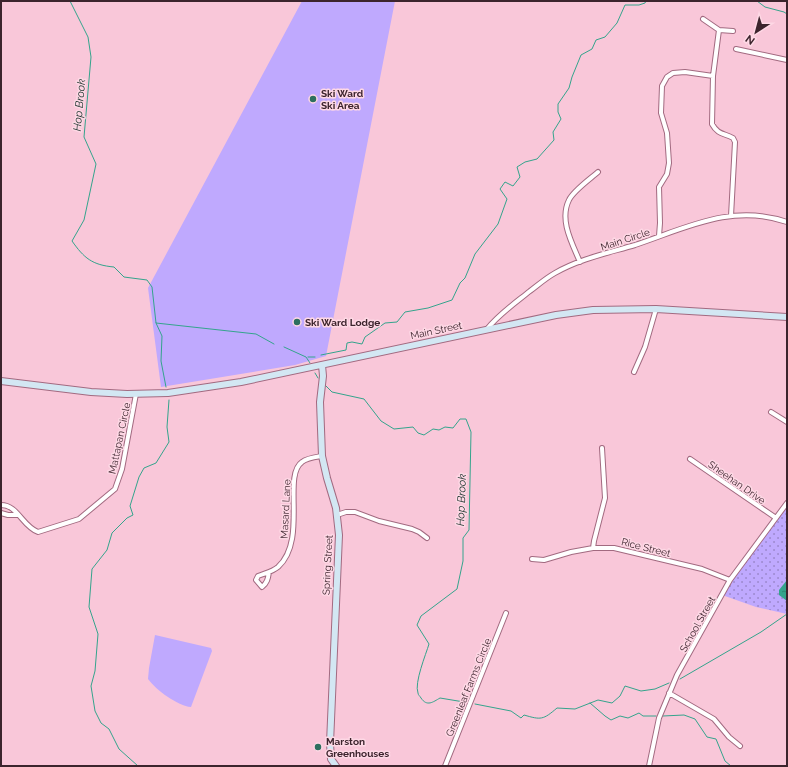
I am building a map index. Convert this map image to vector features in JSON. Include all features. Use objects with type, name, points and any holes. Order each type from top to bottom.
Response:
[{"type":"main road","name":"Main Street","points":[[1,381],[91,392],[136,394],[168,392],[218,386],[556,315],[593,310],[656,309],[787,316]]},
{"type":"main road","name":"Spring Street","points":[[322,365],[323,376],[320,402],[322,456],[337,515],[339,535],[330,743],[331,759],[336,766]]},
{"type":"street","points":[[703,19],[719,30],[733,31]]},
{"type":"street","points":[[719,30],[713,76],[712,124],[717,131],[730,136],[735,142],[730,216]]},
{"type":"street","points":[[736,49],[787,60]]},
{"type":"street","points":[[659,236],[660,187],[667,174],[669,163],[667,133],[661,113],[662,86],[666,77],[673,73],[685,72],[713,76]]},
{"type":"street","points":[[580,262],[568,232],[565,215],[569,200],[598,172]]},
{"type":"street","name":"Main Circle","points":[[487,329],[499,316],[552,274],[580,262],[691,224],[730,216],[749,214],[765,215],[787,222]]},
{"type":"street","points":[[634,372],[646,347],[656,309]]},
{"type":"street","name":"Mattapan Circle","points":[[1,505],[10,507],[28,526],[38,532],[79,519],[115,489],[122,469],[136,394]]},
{"type":"street","points":[[771,412],[787,422]]},
{"type":"street","points":[[593,548],[605,498],[602,448]]},
{"type":"street","name":"Masard Lane","points":[[269,572],[277,567],[284,559],[291,544],[293,531],[294,486],[298,466],[305,460],[322,456]]},
{"type":"street","name":"Sheehan Drive","points":[[690,460],[776,518]]},
{"type":"street","name":"School Street","points":[[649,766],[659,718],[669,693],[730,580],[787,503]]},
{"type":"street","points":[[337,515],[346,512],[355,512],[379,522],[417,530],[427,538]]},
{"type":"street","points":[[1,513],[18,515]]},
{"type":"street","name":"Rice Street","points":[[532,559],[544,560],[571,552],[609,547],[702,569],[730,580]]},
{"type":"street","name":"Greenleaf Farms Circle","points":[[445,766],[506,613]]},
{"type":"street","points":[[669,693],[714,719],[729,737],[740,746]]},
{"type":"shaded area","name":"Ski Ward Ski Area","points":[[302,1],[395,1],[326,356],[295,365],[161,387],[148,288]]},
{"type":"shaded area","points":[[787,505],[787,614],[756,607],[722,595],[731,581]]},
{"type":"shaded area","points":[[155,635],[211,648],[212,651],[191,707],[180,704],[168,697],[156,688],[148,679]]},
{"type":"water","points":[[787,580],[787,601],[779,595],[779,590]]},
{"type":"waterway","name":"Hop Brook","points":[[70,1],[88,37],[91,57],[84,137],[96,164],[84,220],[72,241],[89,260],[114,267],[124,277],[147,280],[152,287],[156,323],[256,334],[274,344]]},
{"type":"waterway","points":[[321,355],[346,350],[347,343],[352,342],[362,344],[365,337],[385,323],[397,322],[405,312],[428,308],[452,300],[460,283],[465,278],[475,254],[498,224],[507,199],[500,189],[505,182],[513,186],[520,177],[517,167],[525,162],[537,159],[554,140],[553,132],[561,119],[558,112],[558,104],[569,88],[581,55],[592,49],[596,40],[605,37],[617,23],[625,5],[639,5],[645,3],[646,1]]},
{"type":"waterway","points":[[757,1],[765,7],[787,14]]},
{"type":"waterway","points":[[156,323],[162,336],[161,361],[166,387]]},
{"type":"waterway","name":"Hop Brook","points":[[284,347],[306,357],[310,363]]},
{"type":"waterway","points":[[308,357],[315,357]]},
{"type":"waterway","name":"Hop Brook","points":[[315,373],[318,378]]},
{"type":"waterway","name":"Hop Brook","points":[[325,385],[332,392],[364,399],[381,421],[394,429],[413,427],[418,433],[424,435],[433,429],[439,430],[445,427],[453,428],[460,419],[466,419],[471,432],[469,530],[463,538],[463,561],[457,589],[421,616],[417,625],[429,644],[419,676],[417,688],[418,694],[423,701],[428,703],[440,698],[464,702]]},
{"type":"waterway","points":[[138,766],[119,749],[109,729],[101,723],[95,711],[91,686],[95,671],[98,634],[89,607],[92,569],[107,550],[112,533],[127,518],[133,515],[130,506],[139,477],[144,468],[156,463],[169,442],[167,427],[169,400]]},
{"type":"waterway","name":"Hop Brook","points":[[680,679],[761,632],[787,614]]},
{"type":"waterway","name":"Hop Brook","points":[[475,704],[511,711],[521,718],[524,715],[534,718],[542,718],[557,708],[575,709],[598,700],[612,703],[620,696],[625,686],[641,691],[655,689],[669,683]]},
{"type":"waterway","points":[[590,703],[611,720],[620,716],[628,718],[639,713],[643,716],[656,716]]},
{"type":"waterway","points":[[663,716],[684,715],[695,719],[707,737],[716,739],[725,761],[731,766]]},
{"type":"place","name":"Ski Ward Ski Area","points":[[313,99]]},
{"type":"place","name":"Ski Ward Lodge","points":[[297,322]]},
{"type":"place","name":"Marston Greenhouses","points":[[318,747]]}]
